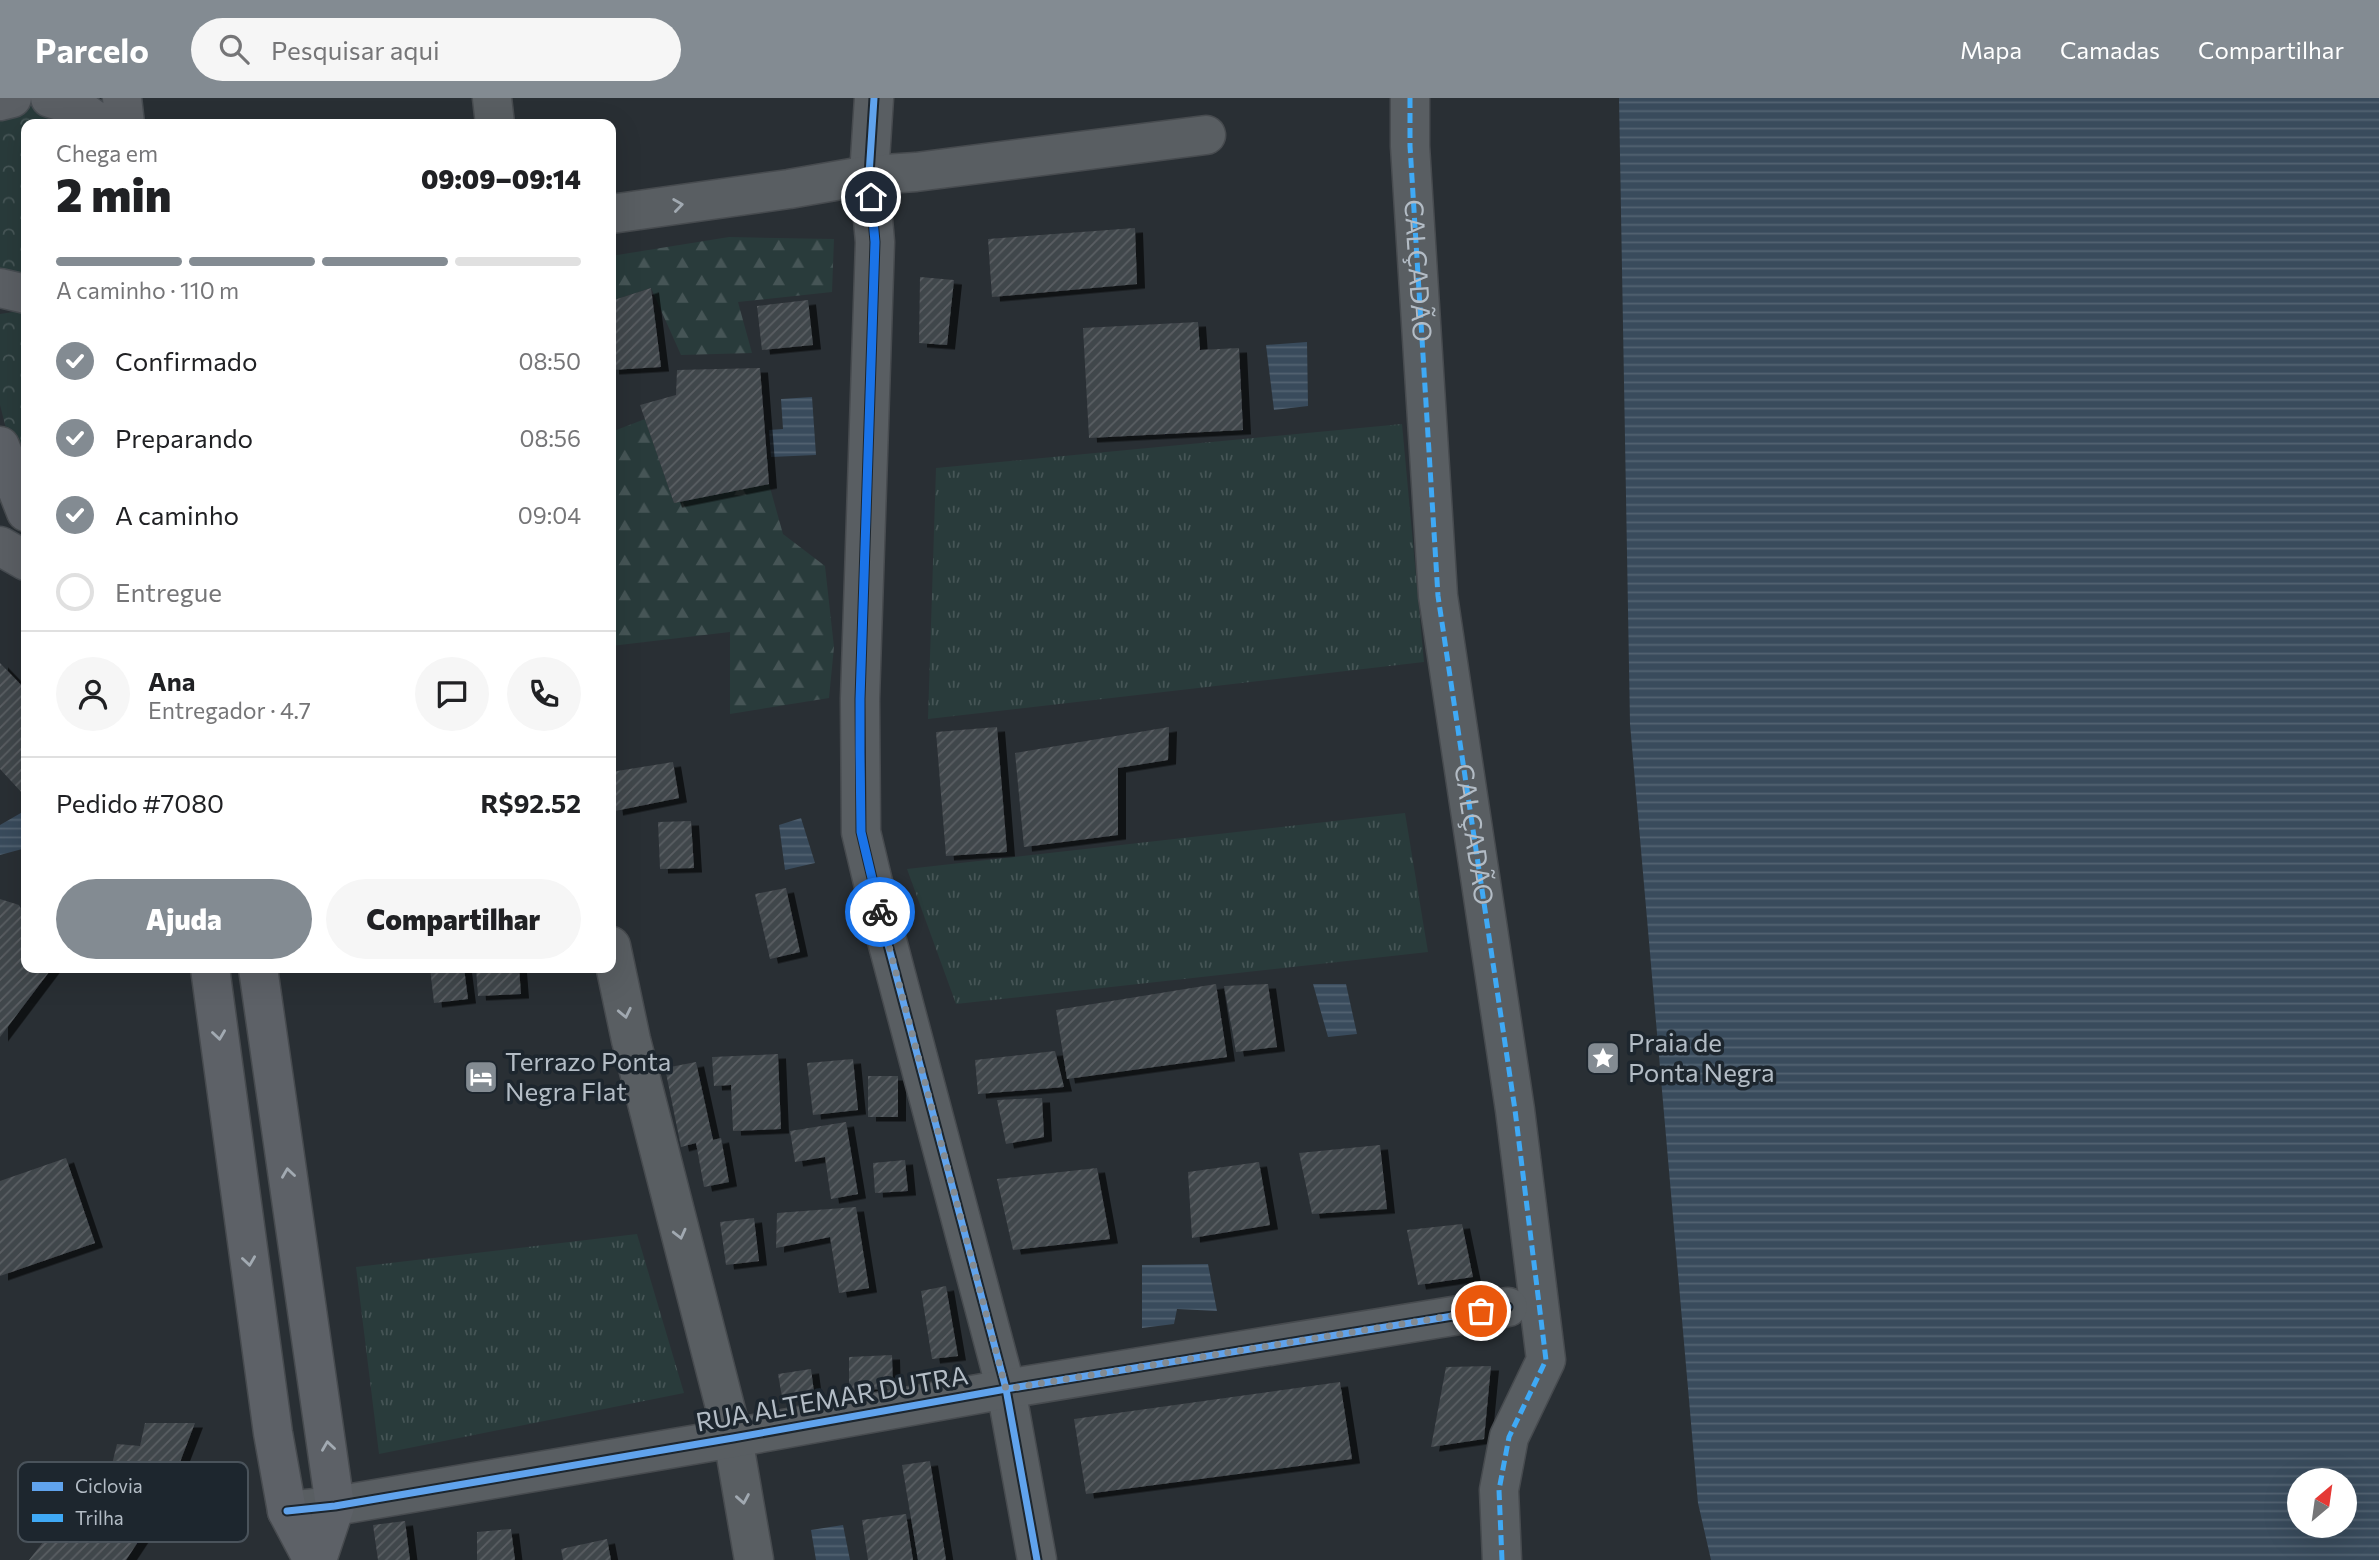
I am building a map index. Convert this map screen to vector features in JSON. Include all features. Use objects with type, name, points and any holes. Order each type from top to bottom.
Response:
[{"type":"main road","points":[[0,101],[12,98]]},
{"type":"main road","points":[[50,98],[75,106],[93,119]]},
{"type":"main road","points":[[122,98],[124,119]]},
{"type":"main road","points":[[0,288],[21,292]]},
{"type":"main road","points":[[0,446],[21,499]]},
{"type":"main road","points":[[0,546],[21,558]]},
{"type":"main road","points":[[211,973],[273,1433],[288,1511],[315,1560]]},
{"type":"main road","points":[[259,973],[335,1506],[315,1560]]},
{"type":"street","points":[[492,98],[494,119]]},
{"type":"street","points":[[874,98],[869,175],[875,242],[860,699],[861,832],[953,1196],[1006,1389],[1037,1560]]},
{"type":"street","name":"CALÇADÃO","points":[[1410,98],[1410,146],[1438,596],[1515,1110],[1546,1360],[1509,1437],[1499,1490],[1502,1560]]},
{"type":"street","points":[[616,213],[869,175],[916,172],[1206,135]]},
{"type":"street","points":[[616,970],[631,1040],[733,1438],[754,1560]]},
{"type":"street","name":"RUA ALTEMAR DUTRA","points":[[288,1511],[335,1506],[1006,1389],[1508,1307]]},
{"type":"green space","points":[[38,105],[73,119],[21,119],[21,281],[0,277],[0,111],[9,107]]},
{"type":"green space","points":[[729,237],[834,239],[832,292],[738,302],[752,353],[681,355],[651,288],[616,299],[616,255]]},
{"type":"green space","points":[[21,311],[21,467],[10,444],[0,405],[0,314]]},
{"type":"green space","points":[[645,419],[674,503],[769,484],[783,534],[825,566],[834,647],[829,698],[730,714],[730,632],[616,645],[616,430]]},
{"type":"green space","points":[[1402,424],[1424,662],[928,719],[936,468]]},
{"type":"green space","points":[[1405,813],[1428,952],[956,1004],[907,869]]},
{"type":"green space","points":[[637,1234],[684,1393],[379,1454],[356,1267]]},
{"type":"water","points":[[1619,98],[2379,98],[2379,1560],[1711,1560],[1698,1503],[1630,724]]},
{"type":"water","points":[[1307,342],[1308,406],[1274,410],[1266,345]]},
{"type":"water","points":[[812,397],[816,455],[771,457],[769,430],[783,429],[781,399]]},
{"type":"water","points":[[21,813],[21,849],[0,855],[0,825]]},
{"type":"water","points":[[801,818],[815,863],[785,870],[779,825]]},
{"type":"water","points":[[1313,984],[1346,984],[1357,1034],[1328,1037]]},
{"type":"water","points":[[1208,1264],[1217,1311],[1177,1309],[1174,1324],[1142,1328],[1142,1265]]},
{"type":"water","points":[[843,1525],[850,1560],[816,1560],[811,1530]]},
{"type":"building","points":[[1135,228],[1137,284],[992,297],[988,239]]},
{"type":"building","points":[[920,277],[954,280],[947,345],[919,343]]},
{"type":"building","points":[[651,288],[661,367],[616,370],[616,299]]},
{"type":"building","points":[[808,300],[813,345],[762,350],[757,306]]},
{"type":"building","points":[[1198,322],[1200,350],[1239,348],[1243,430],[1089,438],[1083,328]]},
{"type":"building","points":[[760,368],[769,484],[674,503],[640,405],[676,395],[677,370]]},
{"type":"building","points":[[0,663],[21,685],[21,792],[0,769]]},
{"type":"building","points":[[997,727],[1007,852],[946,856],[936,732]]},
{"type":"building","points":[[1169,727],[1168,760],[1118,768],[1118,835],[1024,847],[1015,753]]},
{"type":"building","points":[[673,762],[679,798],[616,811],[616,771]]},
{"type":"building","points":[[691,821],[694,868],[660,869],[658,822]]},
{"type":"building","points":[[786,888],[800,952],[770,959],[755,894]]},
{"type":"building","points":[[0,899],[19,905],[21,909],[21,973],[48,973],[0,1037]]},
{"type":"building","points":[[431,973],[465,973],[468,999],[434,1003]]},
{"type":"building","points":[[476,973],[519,973],[521,994],[478,996]]},
{"type":"building","points":[[1216,984],[1227,1057],[1067,1079],[1056,1010]]},
{"type":"building","points":[[1268,984],[1277,1047],[1236,1052],[1224,986]]},
{"type":"building","points":[[1055,1051],[1064,1087],[978,1094],[975,1060]]},
{"type":"building","points":[[778,1054],[781,1129],[733,1131],[731,1085],[714,1086],[712,1057]]},
{"type":"building","points":[[853,1059],[858,1110],[813,1115],[807,1063]]},
{"type":"building","points":[[696,1062],[713,1140],[721,1138],[729,1182],[704,1187],[696,1143],[681,1147],[665,1068]]},
{"type":"building","points":[[868,1076],[898,1076],[898,1117],[868,1117]]},
{"type":"building","points":[[1042,1098],[1044,1137],[1006,1144],[997,1100]]},
{"type":"building","points":[[846,1122],[858,1194],[831,1199],[825,1157],[795,1162],[790,1131]]},
{"type":"building","points":[[1380,1145],[1387,1209],[1312,1214],[1299,1153]]},
{"type":"building","points":[[66,1158],[95,1243],[0,1276],[0,1181]]},
{"type":"building","points":[[905,1160],[908,1191],[875,1193],[873,1163]]},
{"type":"building","points":[[1259,1162],[1270,1225],[1192,1238],[1188,1172]]},
{"type":"building","points":[[1097,1168],[1110,1239],[1013,1250],[997,1179]]},
{"type":"building","points":[[856,1207],[869,1288],[839,1293],[830,1237],[776,1248],[777,1213]]},
{"type":"building","points":[[754,1218],[759,1261],[726,1265],[720,1222]]},
{"type":"building","points":[[1462,1224],[1473,1277],[1418,1285],[1407,1230]]},
{"type":"building","points":[[946,1286],[958,1356],[932,1359],[921,1291]]},
{"type":"building","points":[[892,1355],[893,1389],[849,1390],[849,1357]]},
{"type":"building","points":[[1491,1366],[1484,1439],[1431,1447],[1446,1367]]},
{"type":"building","points":[[811,1369],[814,1392],[782,1397],[778,1374]]},
{"type":"building","points":[[1340,1382],[1352,1459],[1086,1494],[1074,1419]]},
{"type":"building","points":[[145,1423],[195,1423],[180,1462],[113,1462],[117,1444],[140,1446]]},
{"type":"building","points":[[930,1461],[946,1560],[918,1560],[902,1465]]},
{"type":"building","points":[[906,1514],[913,1560],[868,1560],[862,1520]]},
{"type":"building","points":[[405,1521],[410,1560],[378,1560],[373,1525]]},
{"type":"building","points":[[511,1529],[515,1560],[477,1560],[477,1532]]},
{"type":"building","points":[[607,1539],[611,1560],[563,1560],[561,1549]]},
{"type":"building","points":[[43,1542],[138,1542],[126,1560],[29,1560]]},
{"type":"marked path","points":[[1410,98],[1410,146],[1438,596],[1515,1110],[1546,1360],[1509,1437],[1499,1490],[1502,1560]]},
{"type":"cycle path","points":[[874,98],[869,175],[875,242],[860,699],[861,832],[886,937],[1006,1389],[1037,1560]]},
{"type":"cycle path","points":[[287,1511],[335,1506],[1006,1389],[1508,1307]]},
{"type":"way so far","points":[[880,912],[1006,1389],[1481,1311]]},
{"type":"place","name":"Praia de Ponta Negra","points":[[1603,1058]]},
{"type":"place","name":"Terrazo Ponta Negra Flat","points":[[481,1077]]},
{"type":"route","points":[[871,197],[875,242],[860,699],[861,832],[880,912]]}]
